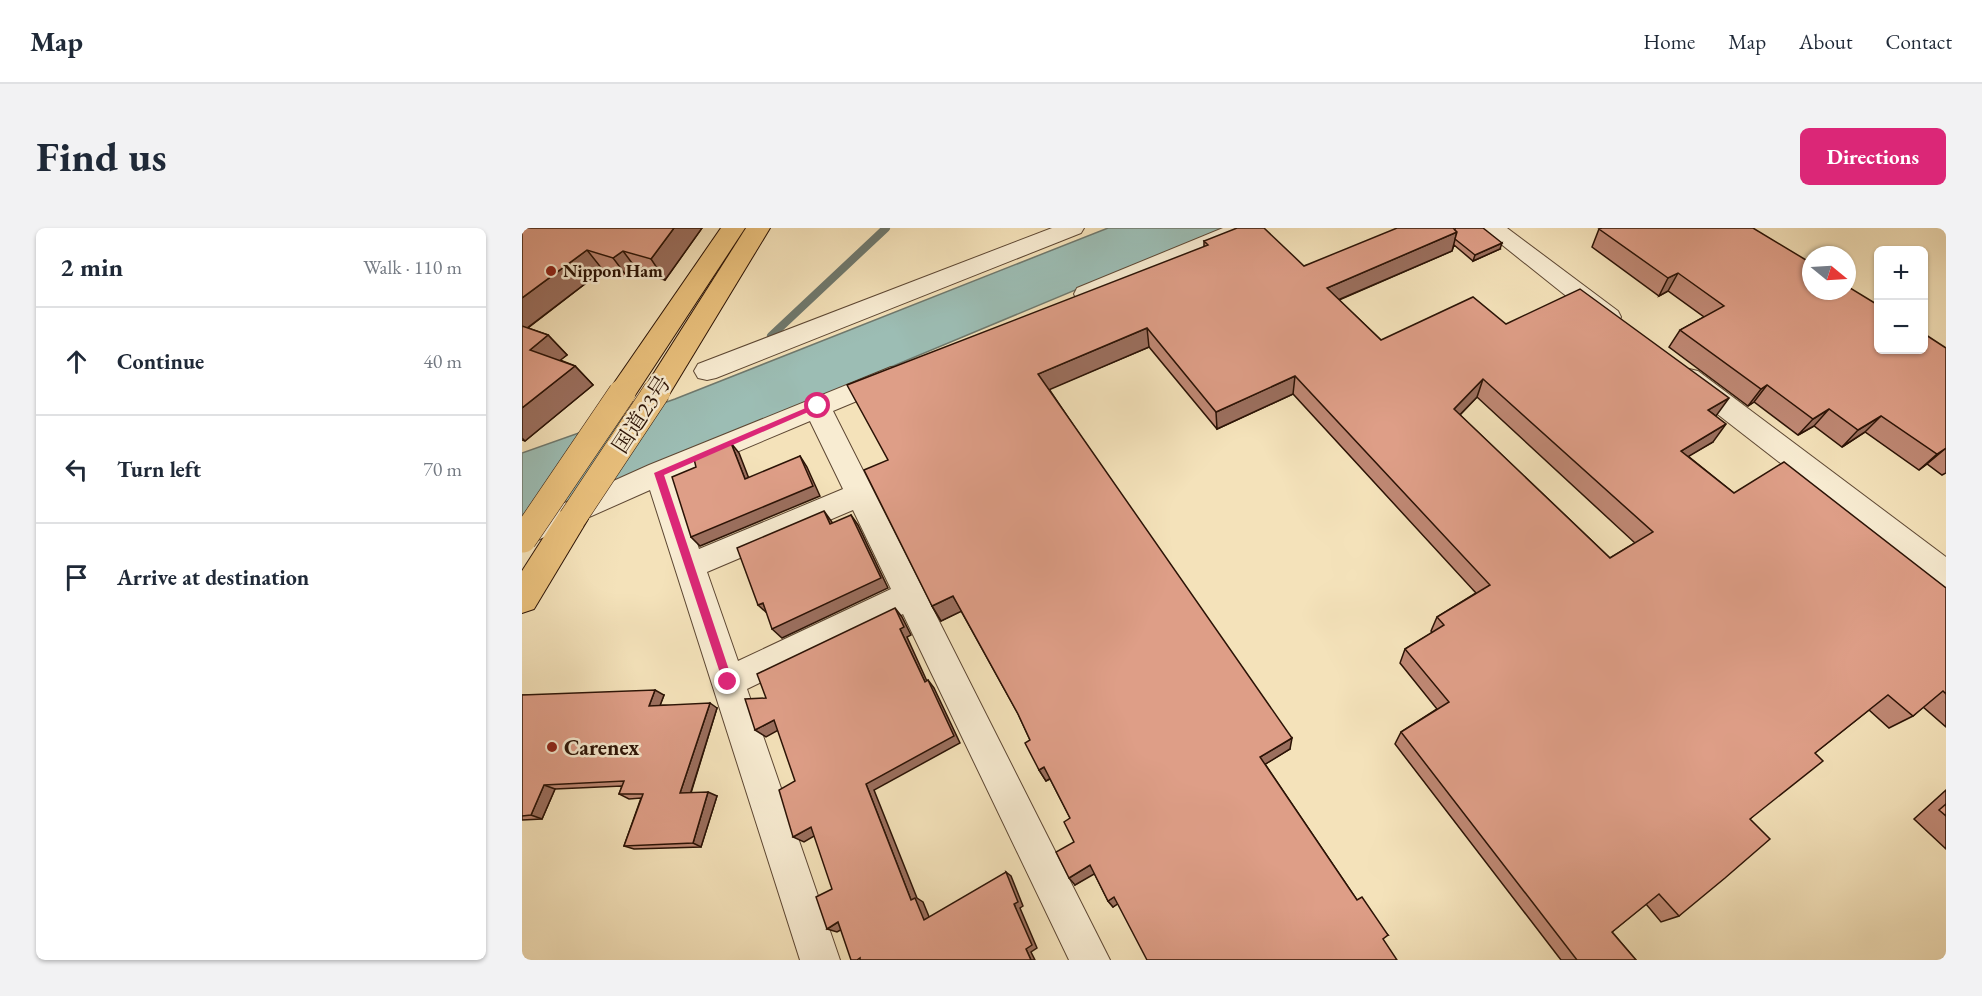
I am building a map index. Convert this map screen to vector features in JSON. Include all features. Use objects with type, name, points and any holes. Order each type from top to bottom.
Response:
[{"type":"highway","name":"国道23号","points":[[522,538],[733,228]]},
{"type":"highway","name":"国道23号","points":[[522,599],[572,519],[657,392],[759,228]]},
{"type":"street","points":[[707,371],[1072,228]]},
{"type":"street","points":[[1068,301],[1243,228]]},
{"type":"street","points":[[1492,228],[1631,334]]},
{"type":"street","points":[[1668,362],[1946,574]]},
{"type":"street","points":[[522,538],[659,473],[916,365]]},
{"type":"street","points":[[818,406],[1090,960]]},
{"type":"street","points":[[659,473],[820,960]]},
{"type":"street","points":[[690,566],[861,494]]},
{"type":"street","points":[[728,682],[910,595]]},
{"type":"water","points":[[1108,228],[1224,228],[627,477],[522,525],[522,453],[675,399]]},
{"type":"building","name":"Nippon Ham","points":[[522,228],[674,228],[651,259],[623,251],[613,258],[587,250],[522,298]]},
{"type":"building","points":[[1237,228],[1264,228],[1304,266],[1397,228],[1453,228],[1457,232],[1327,288],[1381,340],[1473,297],[1506,324],[1580,289],[1729,398],[1708,410],[1726,424],[1681,451],[1734,493],[1784,462],[1946,588],[1946,694],[1943,691],[1913,716],[1888,695],[1815,753],[1823,761],[1750,819],[1770,839],[1679,916],[1659,894],[1612,932],[1636,960],[1577,960],[1401,732],[1449,702],[1405,649],[1444,625],[1437,617],[1490,585],[1295,376],[1216,412],[1147,328],[1038,374],[1292,738],[1260,757],[1357,900],[1362,897],[1388,935],[1383,939],[1397,960],[1147,960],[1114,897],[1108,901],[1090,865],[1069,878],[1056,852],[1074,842],[1064,822],[1070,818],[1044,767],[1039,770],[1025,743],[1030,740],[1018,714],[953,596],[932,606],[864,470],[888,460],[847,385],[1208,245],[1204,241]],"holes":[[[1483,379],[1653,532],[1610,558],[1454,409]]]},
{"type":"building","points":[[1455,228],[1483,228],[1502,243],[1475,255],[1455,239],[1457,232]]},
{"type":"building","points":[[1753,228],[1802,258],[1802,300],[1856,300],[1856,292],[1874,303],[1874,354],[1928,354],[1928,336],[1946,348],[1946,448],[1937,454],[1881,416],[1858,430],[1829,409],[1813,419],[1767,385],[1761,389],[1680,330],[1724,306],[1678,273],[1668,278],[1599,229]]},
{"type":"building","points":[[522,326],[548,335],[530,350],[575,366],[522,408]]},
{"type":"building","points":[[731,443],[745,479],[800,456],[813,486],[691,537],[672,477],[696,467],[694,459]]},
{"type":"building","points":[[824,511],[830,524],[851,515],[881,578],[772,629],[763,603],[758,605],[737,548]]},
{"type":"building","points":[[895,608],[904,627],[900,629],[925,682],[928,680],[954,736],[866,784],[911,900],[915,898],[924,920],[1006,872],[1018,902],[1014,904],[1032,945],[1026,949],[1031,960],[860,960],[860,958],[851,960],[838,922],[827,929],[816,897],[832,889],[811,827],[793,837],[779,790],[795,781],[774,720],[755,730],[745,699],[766,698],[757,674]]},
{"type":"building","points":[[655,690],[649,706],[710,703],[680,793],[708,792],[693,843],[624,846],[643,794],[619,794],[624,781],[544,785],[531,815],[522,816],[522,695]]},
{"type":"building","points":[[1946,804],[1946,816],[1939,810]]},
{"type":"waterway","points":[[771,336],[886,228]]},
{"type":"place","name":"Nippon Ham","points":[[551,271]]},
{"type":"place","name":"Carenex","points":[[552,747]]},
{"type":"route","points":[[728,682],[659,473],[818,406]]}]
